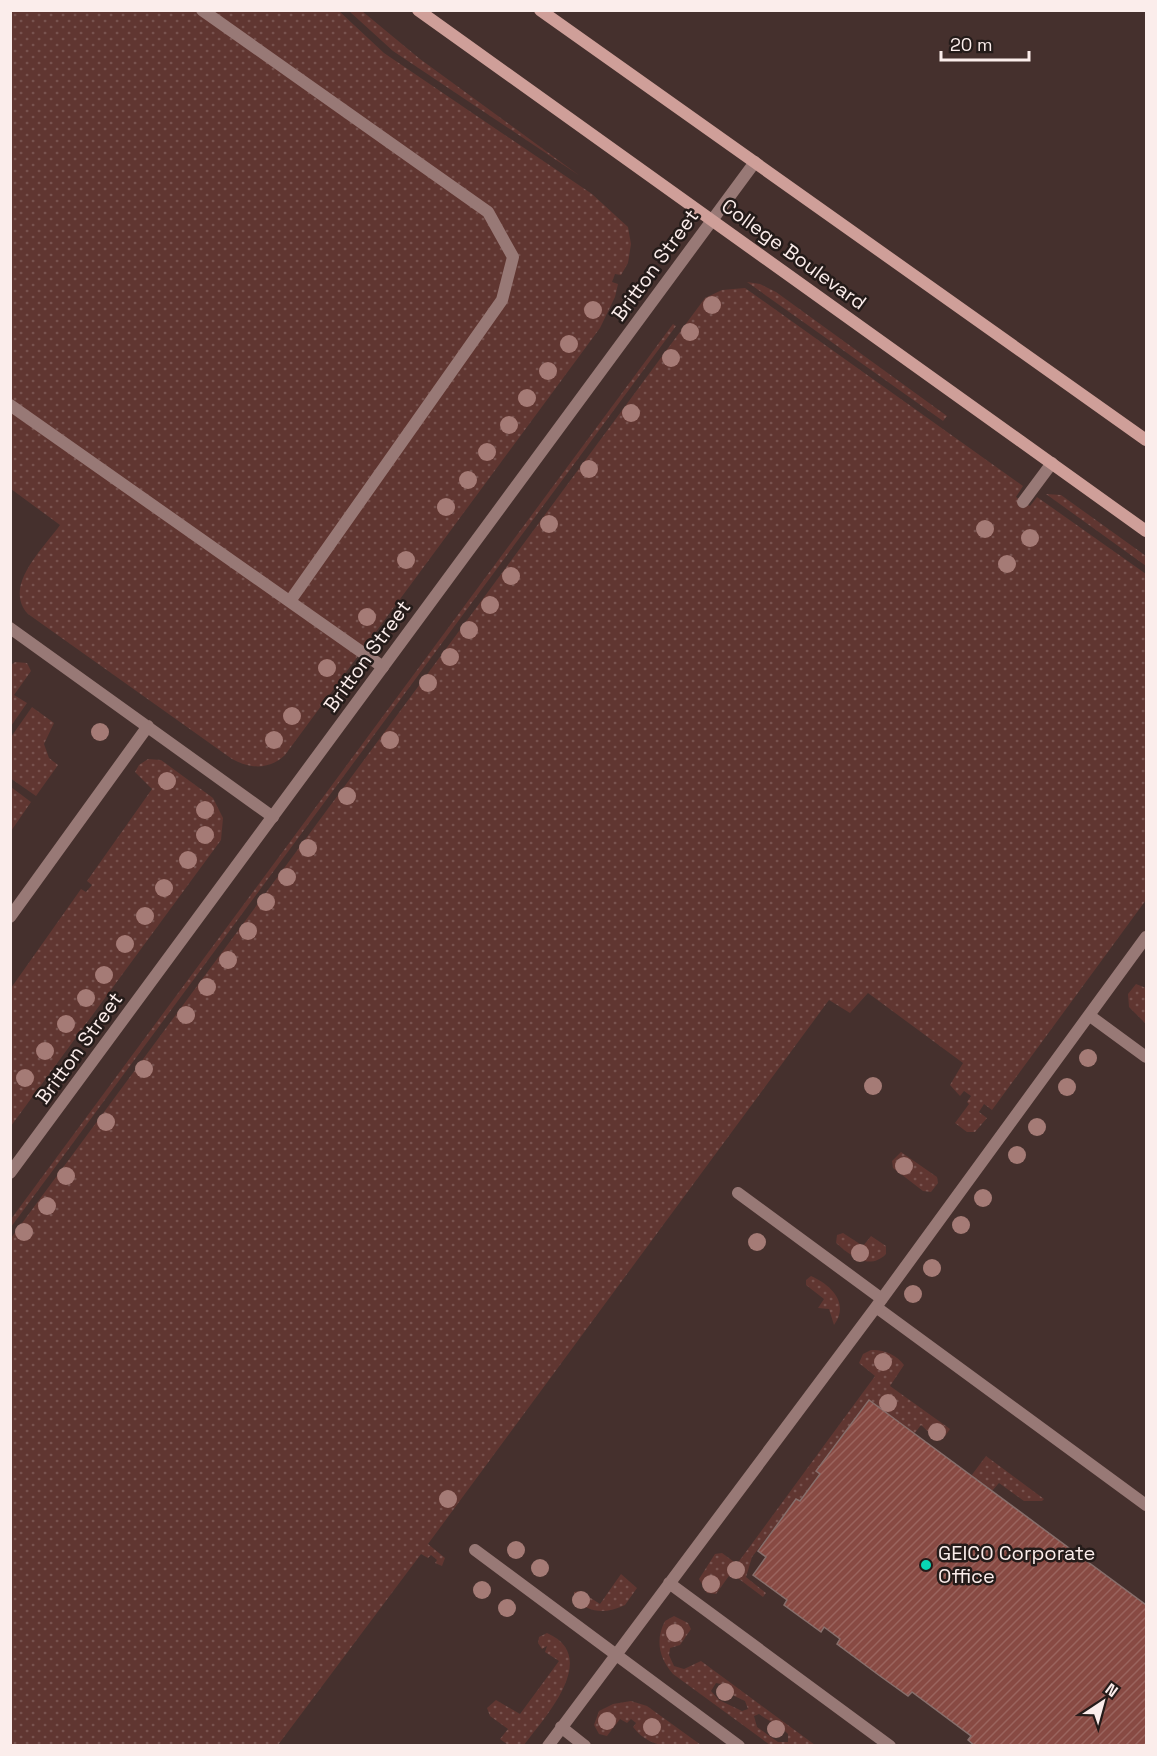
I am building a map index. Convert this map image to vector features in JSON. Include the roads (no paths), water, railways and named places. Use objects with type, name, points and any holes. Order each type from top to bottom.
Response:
[{"type":"main road","name":"College Boulevard","points":[[418,10],[1146,531]]},
{"type":"main road","points":[[540,10],[1146,440]]},
{"type":"street","points":[[202,10],[488,212],[513,257],[502,300],[290,601]]},
{"type":"street","name":"Britton Street","points":[[10,1173],[755,162]]},
{"type":"street","points":[[10,405],[383,667]]},
{"type":"street","points":[[1023,502],[1052,463]]},
{"type":"street","points":[[10,628],[273,817]]},
{"type":"street","points":[[10,917],[148,726]]},
{"type":"street","points":[[548,1746],[615,1653],[879,1303],[1146,937]]},
{"type":"street","points":[[1090,1016],[1146,1057]]},
{"type":"street","points":[[738,1193],[1146,1505]]},
{"type":"street","points":[[475,1550],[740,1746]]},
{"type":"street","points":[[669,1583],[890,1746]]},
{"type":"street","points":[[561,1728],[585,1746]]},
{"type":"place","name":"GEICO Corporate Office","points":[[926,1565]]}]
